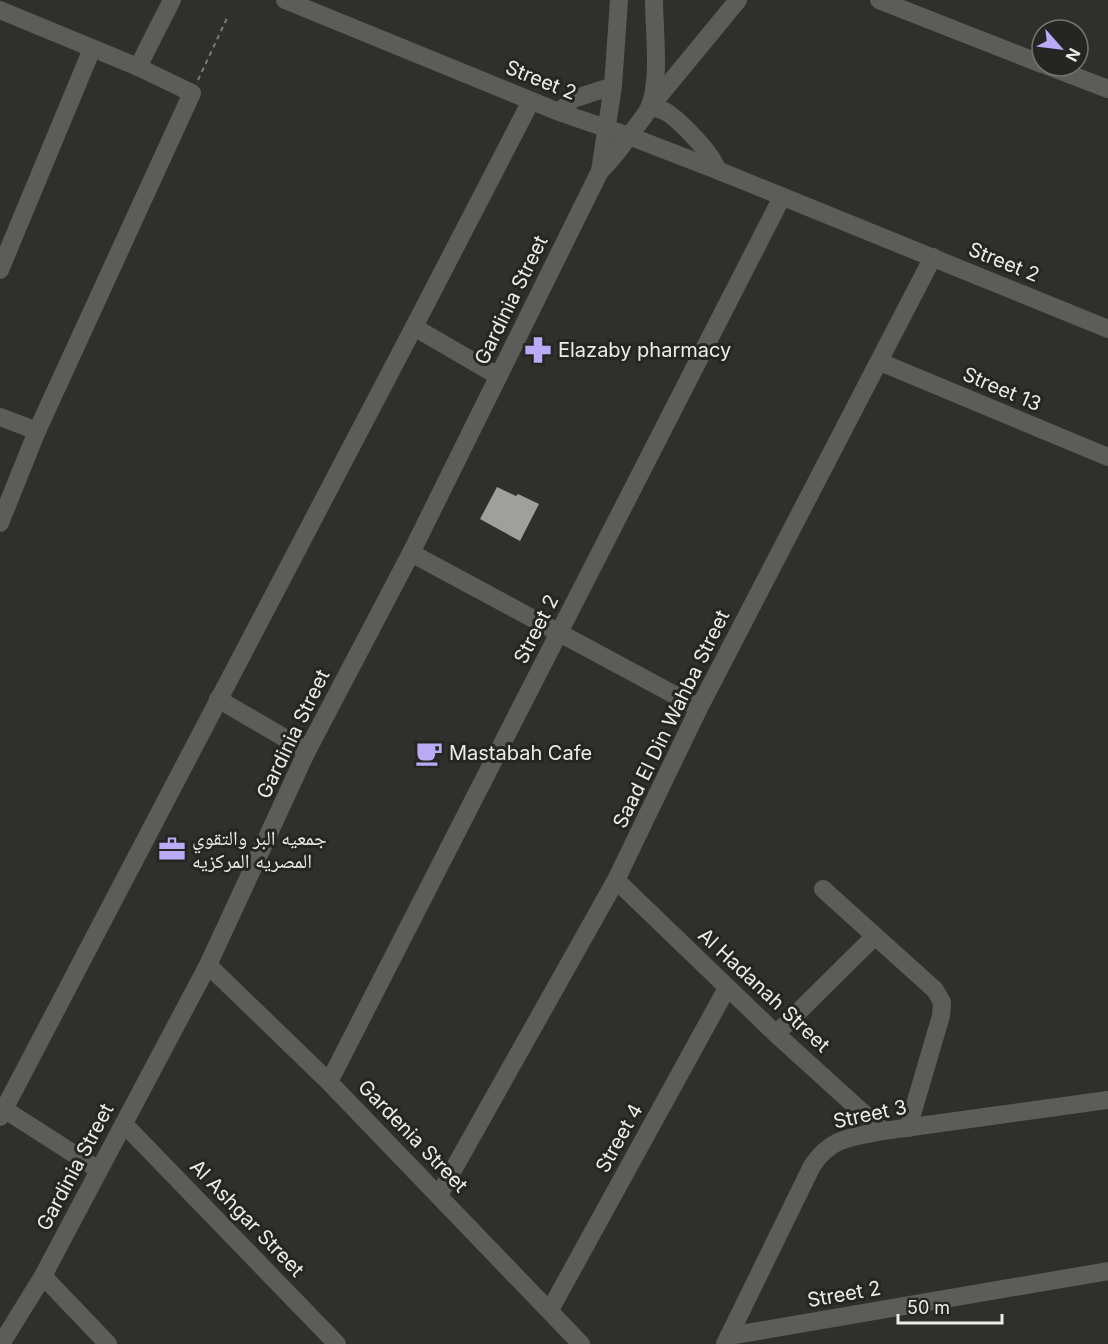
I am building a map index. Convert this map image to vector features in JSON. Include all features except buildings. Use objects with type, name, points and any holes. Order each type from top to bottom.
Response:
[{"type":"street","points":[[138,67],[172,0]]},
{"type":"street","name":"Street 2","points":[[285,0],[559,112],[717,170],[1105,326]]},
{"type":"street","name":"Gardinia Street","points":[[1,1344],[43,1276],[208,965],[307,751],[411,554],[600,171],[613,86],[619,0]]},
{"type":"street","name":"Gardinia Street","points":[[600,171],[621,149],[650,106],[656,79],[654,0]]},
{"type":"street","points":[[717,170],[709,153],[672,117],[650,106],[738,0]]},
{"type":"street","points":[[879,0],[1030,59]]},
{"type":"street","points":[[0,10],[138,67],[192,93],[37,431],[0,523]]},
{"type":"street","points":[[0,270],[92,49]]},
{"type":"street","points":[[1079,78],[1108,89]]},
{"type":"street","points":[[559,112],[573,99],[613,86]]},
{"type":"street","points":[[99,1170],[2,1113],[531,100]]},
{"type":"street","name":"Street 2","points":[[329,1082],[782,197]]},
{"type":"street","name":"Saad El Din Wahba Street","points":[[439,1195],[616,880],[699,708],[933,257]]},
{"type":"street","points":[[414,327],[498,376]]},
{"type":"street","name":"Street 13","points":[[880,363],[1108,457]]},
{"type":"street","points":[[0,417],[37,431]]},
{"type":"street","points":[[411,554],[699,708]]},
{"type":"street","points":[[218,699],[307,751]]},
{"type":"street","name":"Al Hadanah Street","points":[[616,880],[727,988],[883,1131]]},
{"type":"street","points":[[823,889],[935,990],[942,1002],[941,1016],[908,1128]]},
{"type":"street","points":[[776,1034],[875,936]]},
{"type":"street","name":"Gardenia Street","points":[[208,965],[329,1082],[581,1344]]},
{"type":"street","name":"Street 4","points":[[550,1310],[727,988]]},
{"type":"street","name":"Street 3","points":[[727,1340],[819,1155],[839,1141],[883,1131],[1108,1100]]},
{"type":"street","name":"Al Ashgar Street","points":[[124,1124],[337,1344]]},
{"type":"street","name":"Street 2","points":[[727,1340],[1108,1271]]},
{"type":"street","points":[[43,1276],[108,1344]]},
{"type":"path","points":[[192,93],[228,16]]},
{"type":"place","name":"Elazaby pharmacy","points":[[538,350]]},
{"type":"place","name":"Mastabah Cafe","points":[[429,753]]},
{"type":"place","name":"جمعيه البر والتقوي المصريه المركزيه","points":[[172,849]]}]
